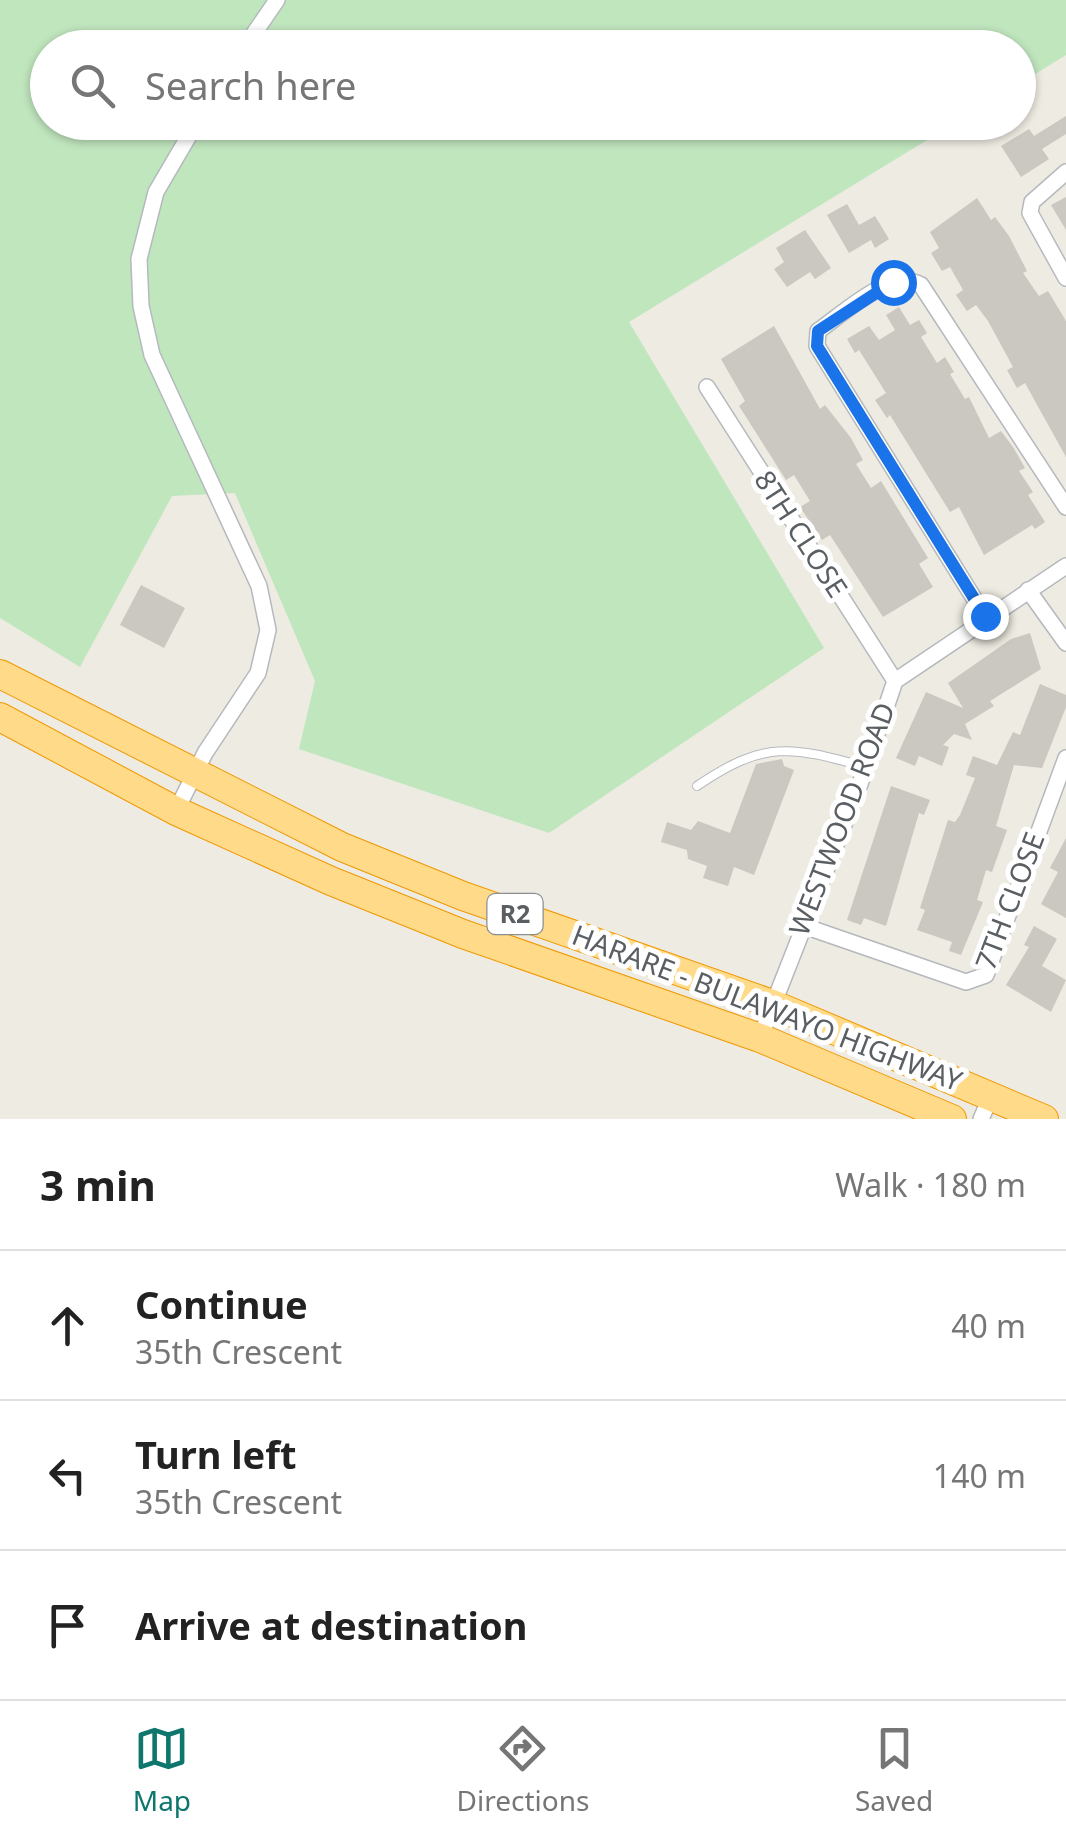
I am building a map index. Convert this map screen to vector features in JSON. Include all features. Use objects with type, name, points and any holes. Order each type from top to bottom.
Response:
[{"type":"highway","name":"HARARE - BULAWAYO HIGHWAY","points":[[0,674],[194,776],[422,880],[772,1004],[986,1107],[1044,1119]]},
{"type":"highway","name":"HARARE - BULAWAYO HIGHWAY","points":[[0,717],[176,811],[408,912],[760,1038],[952,1119]]},
{"type":"highway","points":[[878,1088],[912,1119]]},
{"type":"street","points":[[256,30],[277,0]]},
{"type":"street","points":[[176,811],[258,673],[268,630],[252,570],[158,370],[141,306],[139,259],[156,192],[186,140]]},
{"type":"street","points":[[1066,172],[1032,202],[1030,214],[1066,278]]},
{"type":"street","points":[[985,616],[817,346],[818,331],[893,282],[913,280],[922,285],[1066,507]]},
{"type":"street","name":"8TH CLOSE","points":[[707,387],[895,681]]},
{"type":"street","name":"WESTWOOD ROAD","points":[[760,1038],[895,681],[985,616],[1066,566]]},
{"type":"street","points":[[1028,590],[1066,643]]},
{"type":"street","name":"7TH CLOSE","points":[[801,925],[966,982],[981,980],[1066,758]]},
{"type":"lane","points":[[697,786],[738,758],[776,750],[818,754],[866,766]]},
{"type":"green space","points":[[0,0],[1066,0],[1066,55],[1036,74],[1036,30],[30,30],[30,140],[927,140],[629,322],[824,648],[549,833],[299,749],[315,681],[235,493],[172,496],[80,667],[0,618]]},
{"type":"building","points":[[1066,116],[1066,134],[1042,149],[1049,159],[1021,177],[1001,146],[1011,140],[1036,140],[1036,135]]},
{"type":"building","points":[[1066,197],[1066,230],[1051,205]]},
{"type":"building","points":[[977,198],[991,220],[995,217],[1009,236],[1027,271],[1023,273],[1039,296],[1048,291],[1066,321],[1066,457],[1025,383],[1017,388],[1007,370],[1013,367],[988,321],[976,305],[967,311],[956,295],[963,290],[950,267],[942,271],[931,253],[939,248],[930,232]]},
{"type":"building","points":[[847,204],[859,225],[875,216],[889,239],[875,248],[871,240],[849,253],[827,215]]},
{"type":"building","points":[[805,230],[831,268],[815,279],[810,272],[787,287],[774,269],[784,262],[776,248]]},
{"type":"building","points":[[899,307],[910,325],[919,320],[927,333],[921,337],[937,363],[945,357],[954,372],[950,374],[965,399],[969,397],[989,438],[1001,431],[1013,447],[1025,468],[1019,471],[1033,492],[1028,495],[1045,522],[1035,529],[1032,525],[984,555],[959,507],[950,512],[890,415],[887,418],[875,400],[886,393],[859,350],[855,353],[847,339],[869,326],[879,340],[895,330],[886,315]]},
{"type":"building","points":[[774,326],[820,409],[825,405],[851,438],[863,460],[856,464],[871,488],[881,481],[928,558],[919,564],[933,587],[883,617],[830,535],[822,540],[800,507],[810,501],[794,475],[786,480],[739,406],[745,401],[721,359]]},
{"type":"building","points":[[141,585],[185,608],[164,648],[120,625]]},
{"type":"building","points":[[1030,633],[1041,669],[990,701],[994,706],[965,724],[972,740],[954,734],[943,745],[949,747],[942,766],[919,756],[915,766],[896,758],[926,692],[963,708],[948,683],[1011,639]]},
{"type":"building","points":[[1040,684],[1066,695],[1066,707],[1042,768],[1014,765],[996,826],[1007,830],[992,872],[986,870],[977,900],[983,902],[961,955],[949,951],[952,942],[917,930],[925,910],[920,908],[948,820],[955,822],[960,815],[975,778],[966,775],[973,756],[997,765],[1013,732],[1020,735]]},
{"type":"building","points":[[782,759],[784,766],[794,770],[754,875],[734,867],[728,886],[703,878],[707,866],[688,859],[687,850],[661,842],[667,822],[691,830],[698,821],[730,833],[756,764]]},
{"type":"building","points":[[891,786],[930,800],[924,815],[919,813],[886,926],[864,918],[861,925],[847,920]]},
{"type":"building","points":[[1066,838],[1066,918],[1041,904],[1058,872],[1050,868]]},
{"type":"building","points":[[1034,926],[1057,939],[1042,966],[1066,980],[1051,1012],[1006,985],[1029,947],[1024,945]]},
{"type":"route","points":[[893,282],[818,331],[817,346],[985,616]]}]
